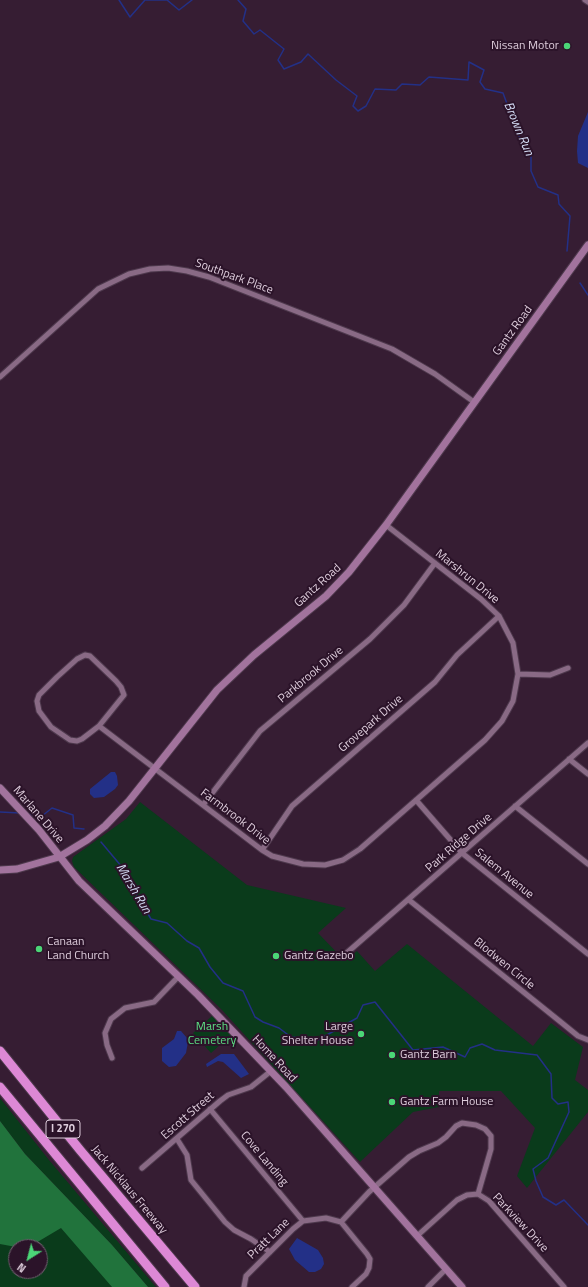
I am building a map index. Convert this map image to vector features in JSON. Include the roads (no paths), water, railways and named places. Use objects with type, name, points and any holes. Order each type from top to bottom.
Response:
[{"type":"highway","name":"Jack Nicklaus Freeway","points":[[0,1051],[75,1144],[196,1287]]},
{"type":"highway","name":"I 270","points":[[0,1087],[165,1287]]},
{"type":"main road","name":"Gantz Road","points":[[0,870],[26,867],[59,857],[87,840],[105,826],[129,801],[217,690],[254,655],[338,584],[386,525],[588,245]]},
{"type":"main road","name":"Marlane Drive","points":[[0,788],[25,814],[59,857]]},
{"type":"main road","name":"Home Road","points":[[59,857],[89,892],[178,977],[271,1071],[462,1287]]},
{"type":"street","name":"Southpark Place","points":[[0,377],[98,289],[129,274],[150,269],[168,268],[209,277],[392,349],[435,374],[474,402]]},
{"type":"street","name":"Marshrun Drive","points":[[386,525],[481,599],[499,616],[513,642],[518,674],[512,701],[502,721],[485,740],[427,790]]},
{"type":"street","name":"Parkbrook Drive","points":[[203,805],[260,731],[370,638],[404,605],[435,563]]},
{"type":"street","name":"Grovepark Drive","points":[[262,850],[292,806],[435,682],[457,655],[499,616]]},
{"type":"street","points":[[85,655],[90,656],[121,687],[124,695],[99,726],[82,740],[70,740],[52,727],[39,711],[37,701],[39,695],[57,677],[77,659],[85,655]]},
{"type":"street","points":[[518,674],[550,675],[568,668]]},
{"type":"street","name":"Farmbrook Drive","points":[[99,726],[262,850],[272,856],[302,864],[325,865],[343,860],[360,849],[427,790]]},
{"type":"street","name":"Park Ridge Drive","points":[[342,957],[588,743]]},
{"type":"street","points":[[570,759],[588,774]]},
{"type":"street","name":"Salem Avenue","points":[[416,800],[462,853],[588,954]]},
{"type":"street","points":[[515,806],[588,864]]},
{"type":"street","name":"Blodwen Circle","points":[[409,900],[578,1036],[588,1040]]},
{"type":"street","points":[[112,1058],[106,1045],[105,1033],[111,1019],[125,1008],[154,1002],[178,977]]},
{"type":"street","name":"Escott Street","points":[[142,1168],[228,1095],[251,1087],[271,1071]]},
{"type":"street","name":"Cove Landing","points":[[210,1109],[303,1221]]},
{"type":"street","points":[[352,1287],[366,1274],[370,1263],[367,1254],[341,1222],[374,1187],[419,1151],[442,1140],[456,1126],[462,1123],[469,1123],[485,1129],[491,1136],[492,1142],[478,1194]]},
{"type":"street","points":[[177,1139],[187,1155],[192,1180],[225,1222],[234,1230],[251,1238],[270,1252]]},
{"type":"street","name":"Parkview Drive","points":[[417,1236],[458,1200],[467,1195],[478,1194],[494,1206],[564,1287]]},
{"type":"street","name":"Pratt Lane","points":[[244,1286],[246,1276],[303,1221],[326,1218],[341,1222]]},
{"type":"street","points":[[428,1287],[446,1269]]},
{"type":"waterway","name":"Brown Run","points":[[119,0],[130,17],[145,0],[167,0],[179,10],[192,0]]},
{"type":"waterway","name":"Brown Run","points":[[238,0],[246,9],[243,21],[254,34],[260,30],[284,49],[278,60],[284,69],[301,62],[308,54],[336,80],[357,96],[353,106],[358,111],[366,106],[375,89],[396,90],[402,84],[420,85],[429,77],[468,80],[469,62],[484,70],[480,82],[485,89],[503,93],[523,147],[531,156],[531,171],[538,187],[558,195],[559,204],[570,216],[567,251]]},
{"type":"waterway","name":"Brown Run","points":[[580,283],[588,295]]},
{"type":"waterway","name":"Marsh Run","points":[[28,814],[42,816],[52,808],[73,815],[74,828],[84,829]]},
{"type":"waterway","name":"Marsh Run","points":[[0,812],[20,813]]},
{"type":"waterway","name":"Marsh Run","points":[[101,842],[127,873],[136,894],[151,919],[167,923],[187,941],[199,948],[210,967],[223,983],[243,991],[255,1017],[263,1022],[279,1028],[291,1037],[318,1040],[357,1018],[363,1005],[375,1002],[413,1050],[443,1047],[465,1057],[470,1048],[482,1044],[495,1050],[537,1055],[551,1074],[552,1098],[558,1104],[568,1102],[569,1112],[548,1158],[533,1169],[536,1181],[543,1197],[556,1205],[564,1200],[588,1225]]},
{"type":"place","name":"Nissan Motor","points":[[567,46]]},
{"type":"place","name":"Canaan Land Church","points":[[39,949]]},
{"type":"place","name":"Gantz Gazebo","points":[[276,956]]},
{"type":"place","name":"Large Shelter House","points":[[361,1034]]},
{"type":"place","name":"Gantz Barn","points":[[392,1055]]},
{"type":"place","name":"Gantz Farm House","points":[[392,1102]]},
{"type":"park label","name":"Marsh Cemetery","points":[[212,1034]]}]
